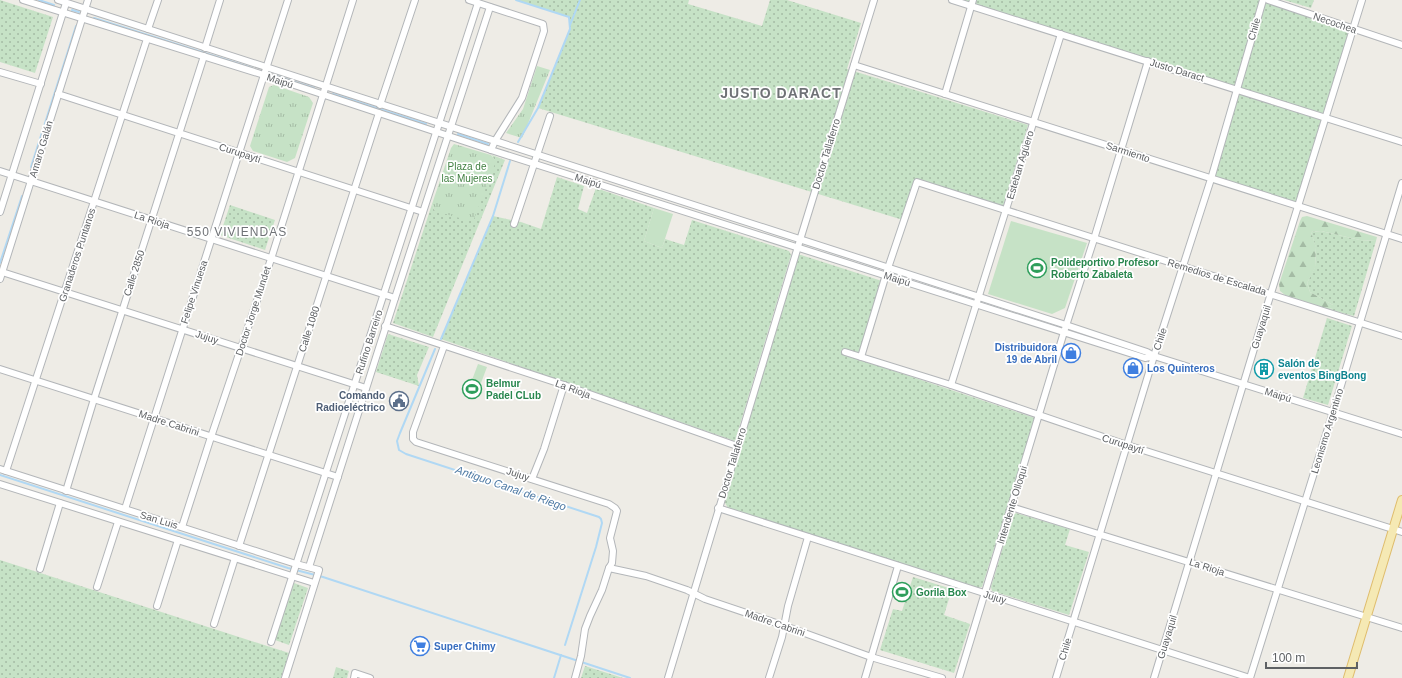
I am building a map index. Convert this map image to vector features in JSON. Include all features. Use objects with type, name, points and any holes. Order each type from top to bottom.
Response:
[{"type":"main road","points":[[1348,678],[1402,500]]},
{"type":"street","name":"Maipú","points":[[23,0],[264,75],[491,150],[1145,358],[1154,356]]},
{"type":"street","name":"Maipú","points":[[58,0],[1066,325],[1147,352],[1154,356],[1402,434]]},
{"type":"street","points":[[86,9],[88,0]]},
{"type":"street","points":[[148,29],[158,0]]},
{"type":"street","points":[[205,48],[220,0]]},
{"type":"street","points":[[266,68],[288,0]]},
{"type":"street","points":[[325,87],[352,0]]},
{"type":"street","points":[[380,105],[415,0]]},
{"type":"street","points":[[469,0],[543,24],[544,35],[522,98],[491,150]]},
{"type":"street","name":"Doctor Tallaferro","points":[[668,678],[718,508],[874,0]]},
{"type":"street","name":"Justo Daract","points":[[952,0],[972,3],[1061,34],[1402,142]]},
{"type":"street","name":"Chile","points":[[1056,678],[1154,356],[1211,179],[1263,0]]},
{"type":"street","name":"Necochea","points":[[1268,0],[1402,45]]},
{"type":"street","name":"Guayaquil","points":[[1154,678],[1362,0]]},
{"type":"street","name":"Amaro Galán","points":[[0,212],[66,3]]},
{"type":"street","points":[[439,123],[478,3]]},
{"type":"street","points":[[945,94],[972,3]]},
{"type":"street","points":[[450,127],[490,7]]},
{"type":"street","name":"Amaro Galán","points":[[0,279],[86,9]]},
{"type":"street","name":"Esteban Agüero","points":[[976,304],[1061,34]]},
{"type":"street","name":"Granaderos Puntanos","points":[[3,470],[36,380],[147,39]]},
{"type":"street","name":"Calle 2850","points":[[66,491],[122,310],[204,56]]},
{"type":"street","points":[[1066,325],[1122,150],[1148,61]]},
{"type":"street","name":"Sarmiento","points":[[854,65],[1402,239]]},
{"type":"street","name":"Felipe Vinuesa","points":[[125,510],[266,68]]},
{"type":"street","points":[[0,72],[40,84]]},
{"type":"street","name":"Doctor Jorge Mundet","points":[[182,527],[271,258],[325,87]]},
{"type":"street","name":"Curupaytí","points":[[58,94],[122,116],[423,212]]},
{"type":"street","name":"Calle 1080","points":[[239,546],[378,113]]},
{"type":"street","points":[[514,224],[550,116]]},
{"type":"street","name":"Rufino Barreiro","points":[[271,642],[324,473],[355,384],[439,123]]},
{"type":"street","name":"Rufino Barreiro","points":[[309,567],[450,127]]},
{"type":"street","name":"La Rioja","points":[[0,172],[394,298]]},
{"type":"street","name":"Remedios de Escalada","points":[[888,268],[917,182],[1402,336]]},
{"type":"street","points":[[620,191],[623,183]]},
{"type":"street","name":"Leonismo Argentino","points":[[1250,678],[1333,412],[1402,183]]},
{"type":"street","points":[[708,219],[711,211]]},
{"type":"street","points":[[861,357],[888,268]]},
{"type":"street","name":"Jujuy","points":[[2,272],[366,388]]},
{"type":"street","points":[[951,385],[976,304]]},
{"type":"street","name":"Intendente Olloqui","points":[[959,678],[985,594],[988,578],[1066,325]]},
{"type":"street","name":"La Rioja","points":[[386,326],[564,385],[737,446]]},
{"type":"street","name":"Jujuy","points":[[444,346],[413,432],[413,439],[416,442],[610,504],[618,511],[610,538],[614,551],[612,563],[608,568]]},
{"type":"street","name":"Curupaytí","points":[[845,352],[951,385],[1039,416],[1216,474],[1402,532]]},
{"type":"street","name":"Madre Cabrini","points":[[0,369],[338,477]]},
{"type":"street","points":[[532,479],[544,450],[564,385]]},
{"type":"street","name":"San Luis","points":[[1,484],[314,583],[319,570],[125,510],[3,470]]},
{"type":"street","points":[[0,491],[1,484]]},
{"type":"street","points":[[40,569],[60,503]]},
{"type":"street","name":"La Rioja","points":[[1011,507],[1402,628]]},
{"type":"street","name":"Jujuy","points":[[718,508],[1250,678]]},
{"type":"street","points":[[97,587],[118,522]]},
{"type":"street","points":[[768,678],[785,626],[788,606],[808,537]]},
{"type":"street","points":[[157,606],[178,540]]},
{"type":"street","points":[[214,624],[235,558]]},
{"type":"street","points":[[865,678],[898,566]]},
{"type":"street","points":[[575,678],[586,629],[590,616],[602,590],[608,568]]},
{"type":"street","name":"Madre Cabrini","points":[[608,568],[646,576],[694,593],[704,599],[871,657],[942,678]]},
{"type":"street","points":[[284,678],[314,583]]},
{"type":"street","points":[[355,676],[370,678]]},
{"type":"green space","points":[[0,0],[53,17],[35,73],[0,62]]},
{"type":"green space","points":[[516,0],[689,0],[688,4],[762,26],[770,0],[787,0],[861,23],[847,69],[1028,125],[1003,206],[917,182],[903,220],[538,108],[570,29],[569,17]]},
{"type":"green space","points":[[952,0],[1268,0],[1353,29],[1298,207],[1211,179],[1237,89]]},
{"type":"green space","points":[[1284,0],[1314,0],[1311,8]]},
{"type":"green space","points":[[537,66],[550,70],[522,138],[506,133],[523,109]]},
{"type":"green space","points":[[274,85],[309,97],[313,103],[295,158],[287,162],[253,151],[250,146],[269,87]]},
{"type":"green space","name":"Plaza de las Mujeres","points":[[454,144],[491,155],[496,161],[474,219],[470,221],[435,211],[432,204],[451,148]]},
{"type":"green space","points":[[492,155],[505,160],[433,337],[393,323],[432,204],[435,211],[495,161]]},
{"type":"green space","points":[[557,177],[584,186],[578,209],[587,213],[596,188],[654,208],[644,241],[662,248],[665,239],[684,245],[692,220],[789,251],[791,255],[735,441],[441,339],[493,216],[521,222],[541,229]]},
{"type":"green space","points":[[230,205],[275,220],[265,250],[220,235]]},
{"type":"green space","points":[[654,208],[673,214],[662,248],[644,241]]},
{"type":"green space","points":[[1307,216],[1377,237],[1376,241],[1360,240],[1321,231],[1311,232],[1316,247],[1315,268],[1307,283],[1310,292],[1333,305],[1334,308],[1328,309],[1285,295],[1280,291],[1279,284],[1300,221],[1302,217]]},
{"type":"green space","name":"Polideportivo Profesor Roberto Zabaleta","points":[[1011,221],[1087,243],[1065,308],[1052,314],[988,294]]},
{"type":"green space","points":[[1321,231],[1360,240],[1376,241],[1354,316],[1328,309],[1333,308],[1333,305],[1310,292],[1307,283],[1315,267],[1316,248],[1311,232]]},
{"type":"green space","points":[[799,255],[882,281],[858,359],[1035,418],[982,587],[976,588],[728,508],[724,501]]},
{"type":"green space","points":[[1327,318],[1352,326],[1328,405],[1303,398]]},
{"type":"green space","points":[[388,334],[429,347],[417,375],[419,386],[376,372]]},
{"type":"green space","points":[[478,364],[487,367],[481,383],[472,380]]},
{"type":"green space","points":[[1016,513],[1070,529],[1065,545],[1089,552],[1069,615],[992,591],[991,587],[1012,517]]},
{"type":"green space","points":[[0,560],[289,653],[281,678],[0,678]]},
{"type":"green space","points":[[913,577],[952,589],[944,615],[970,624],[954,673],[880,650],[893,609],[902,611]]},
{"type":"green space","points":[[294,583],[308,588],[289,645],[275,640]]},
{"type":"green space","points":[[585,666],[623,678],[581,678]]},
{"type":"green space","points":[[336,667],[349,671],[347,678],[333,678]]},
{"type":"waterway","points":[[39,0],[54,5]]},
{"type":"waterway","name":"Antiguo Canal de Riego","points":[[516,0],[569,17],[570,29],[538,108],[518,142]]},
{"type":"waterway","points":[[570,25],[580,0]]},
{"type":"waterway","points":[[72,10],[79,12]]},
{"type":"waterway","points":[[94,18],[252,68]]},
{"type":"waterway","points":[[31,167],[76,26]]},
{"type":"waterway","points":[[276,76],[314,88]]},
{"type":"waterway","points":[[333,94],[426,124]]},
{"type":"waterway","points":[[458,134],[488,144]]},
{"type":"waterway","name":"Antiguo Canal de Riego","points":[[441,339],[493,216],[510,161]]},
{"type":"waterway","points":[[0,263],[22,196]]},
{"type":"waterway","name":"Antiguo Canal de Riego","points":[[435,349],[397,441],[399,450],[406,454],[599,517],[601,519],[602,523],[596,547],[565,645]]},
{"type":"waterway","points":[[0,475],[288,568],[323,577],[630,678]]},
{"type":"waterway","name":"Antiguo Canal de Riego","points":[[554,678],[561,655]]},
{"type":"place","name":"Polideportivo Profesor Roberto Zabaleta","points":[[1037,268]]},
{"type":"place","name":"Distribuidora 19 de Abril","points":[[1071,353]]},
{"type":"place","name":"Los Quinteros","points":[[1133,368]]},
{"type":"place","name":"Salón de eventos BingBong","points":[[1264,369]]},
{"type":"place","name":"Belmur Padel CLub","points":[[472,389]]},
{"type":"place","name":"Comando Radioeléctrico","points":[[399,401]]},
{"type":"place","name":"Gorila Box","points":[[902,592]]},
{"type":"place","name":"Super Chimy","points":[[420,646]]},
{"type":"district","name":"JUSTO DARACT","points":[[781,93]]},
{"type":"district","name":"550 VIVIENDAS","points":[[237,232]]}]
